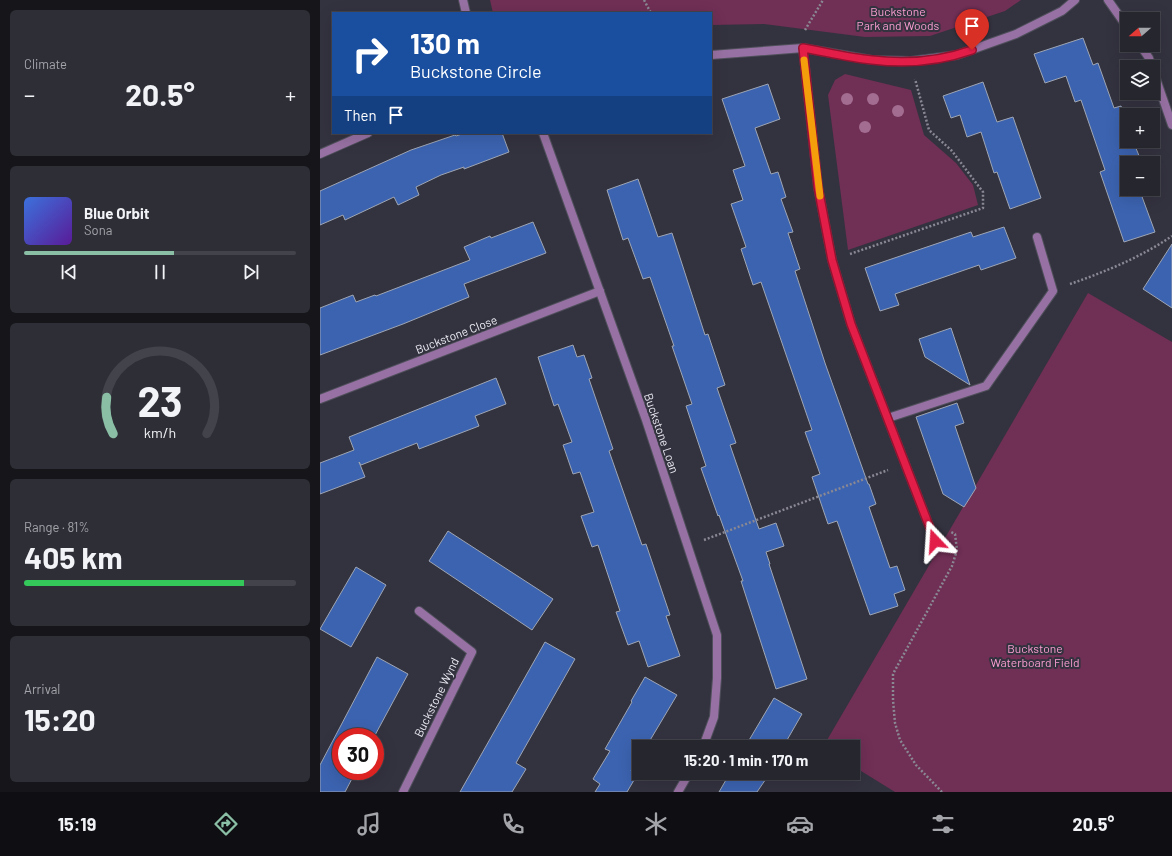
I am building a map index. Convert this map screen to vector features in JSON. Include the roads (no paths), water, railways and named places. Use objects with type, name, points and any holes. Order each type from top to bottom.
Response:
[{"type":"street","points":[[463,0],[466,12]]},
{"type":"street","points":[[712,55],[803,48],[872,60],[911,61],[957,55],[1016,34],[1062,11],[1075,0]]},
{"type":"street","points":[[1108,0],[1120,16]]},
{"type":"street","points":[[803,48],[818,187],[832,260],[851,324],[935,541]]},
{"type":"street","points":[[1160,89],[1172,122]]},
{"type":"street","points":[[320,154],[366,134]]},
{"type":"street","name":"Buckstone Loan","points":[[543,134],[646,420],[717,635],[717,678],[714,717],[706,740]]},
{"type":"street","points":[[888,418],[986,386],[1052,291],[1037,237]]},
{"type":"street","name":"Buckstone Close","points":[[320,400],[600,290]]},
{"type":"street","name":"Buckstone Wynd","points":[[403,792],[472,652],[419,611]]},
{"type":"street","points":[[678,792],[685,780]]},
{"type":"park label","name":"Buckstone Park and Woods","points":[[898,18]]},
{"type":"park label","name":"Buckstone Waterboard Field","points":[[1035,655]]}]
